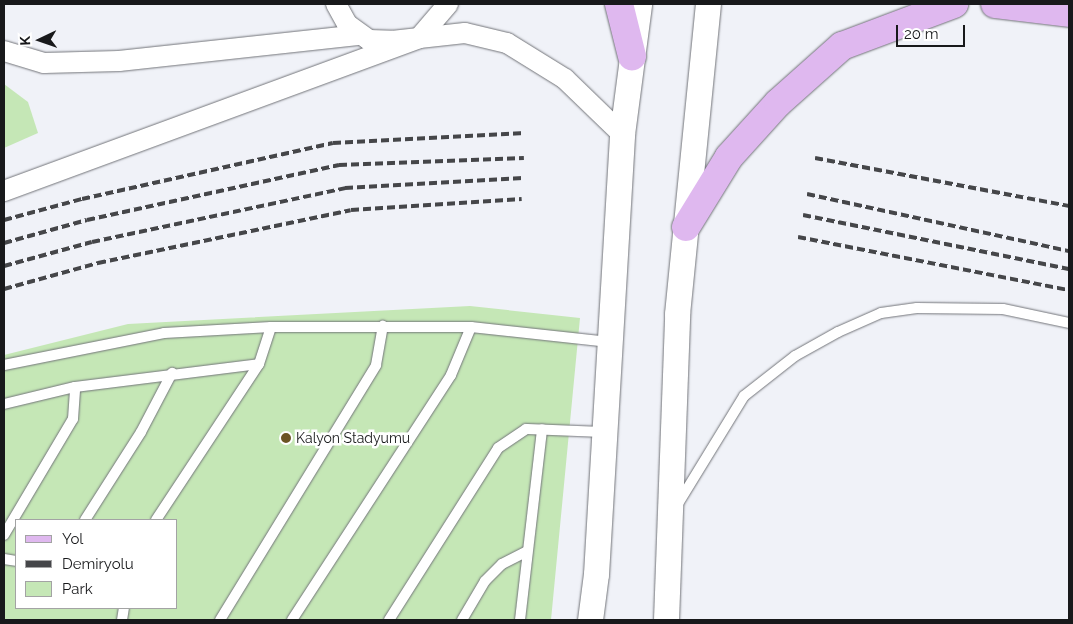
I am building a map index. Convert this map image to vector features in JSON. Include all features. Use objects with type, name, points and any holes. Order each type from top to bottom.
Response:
[{"type":"main road","points":[[619,4],[632,56]]},
{"type":"main road","points":[[686,227],[729,156],[778,104],[842,46],[954,4]]},
{"type":"main road","points":[[995,4],[1069,13]]},
{"type":"street","points":[[336,4],[358,35]]},
{"type":"street","points":[[4,191],[419,38],[448,4]]},
{"type":"street","points":[[590,620],[604,432],[622,134],[639,4]]},
{"type":"street","points":[[666,620],[677,314],[708,4]]},
{"type":"street","points":[[4,51],[44,63],[119,61],[358,35],[377,42],[465,32],[507,43],[565,79],[622,134]]},
{"type":"lane","points":[[670,516],[744,396],[795,356],[838,332],[881,312],[917,308],[1003,309],[1069,323]]},
{"type":"lane","points":[[4,365],[164,333],[272,326],[471,327],[609,342]]},
{"type":"lane","points":[[157,519],[259,364],[272,326]]},
{"type":"lane","points":[[220,620],[376,365],[383,326]]},
{"type":"lane","points":[[292,620],[451,375],[471,327]]},
{"type":"lane","points":[[4,404],[75,387],[172,372],[259,364]]},
{"type":"lane","points":[[86,519],[141,432],[172,372]]},
{"type":"lane","points":[[4,535],[73,419],[75,387]]},
{"type":"lane","points":[[389,620],[498,448],[526,428],[604,432]]},
{"type":"lane","points":[[520,620],[526,552],[542,429]]},
{"type":"lane","points":[[462,620],[485,581],[502,564],[526,552]]},
{"type":"green space","points":[[4,84],[28,102],[38,133],[4,148]]},
{"type":"green space","name":"Kalyon Stadyumu","points":[[470,306],[580,318],[551,620],[4,620],[4,355],[128,324]]},
{"type":"railway","points":[[4,220],[82,199],[333,143],[525,133]]},
{"type":"railway","points":[[4,243],[87,220],[339,165],[524,158]]},
{"type":"railway","points":[[815,158],[1069,206]]},
{"type":"railway","points":[[4,266],[92,242],[345,188],[523,178]]},
{"type":"railway","points":[[807,194],[1069,251]]},
{"type":"railway","points":[[4,289],[98,263],[351,210],[522,199]]},
{"type":"railway","points":[[803,215],[1069,269]]},
{"type":"railway","points":[[798,237],[1069,290]]},
{"type":"place","name":"Kalyon Stadyumu","points":[[286,438]]}]
